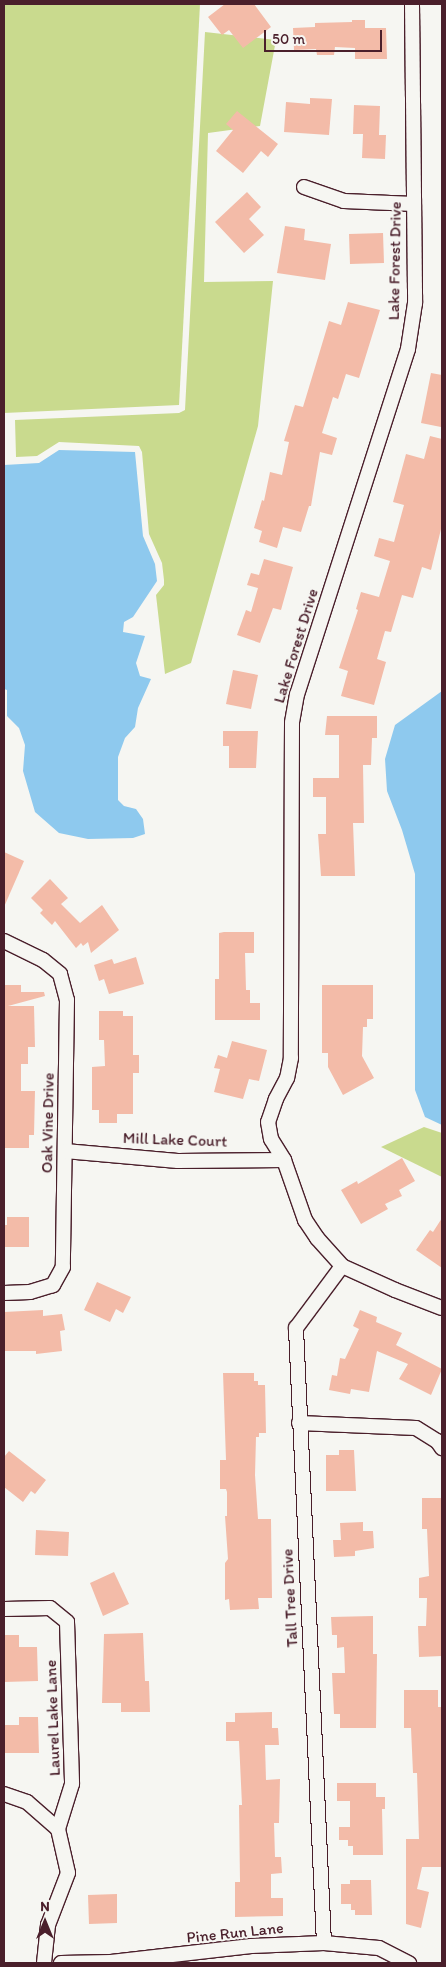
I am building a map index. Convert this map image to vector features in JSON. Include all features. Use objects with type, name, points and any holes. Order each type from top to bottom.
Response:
[{"type":"street","name":"Lake Forest Drive","points":[[412,4],[415,303],[408,349],[297,694],[292,723],[291,1058],[287,1078],[276,1098],[268,1122],[271,1140],[284,1160],[305,1220],[342,1266],[395,1290],[442,1308]]},
{"type":"street","points":[[304,187],[344,201],[414,204]]},
{"type":"street","name":"Oak Vine Drive","points":[[4,941],[43,960],[60,974],[67,1000],[63,1267],[53,1285],[30,1292],[4,1293]]},
{"type":"street","name":"Mill Lake Court","points":[[65,1151],[178,1160],[284,1160]]},
{"type":"street","name":"Tall Tree Drive","points":[[324,1943],[296,1328],[342,1266]]},
{"type":"street","points":[[299,1423],[416,1428],[437,1441],[442,1448]]},
{"type":"street","name":"Laurel Lake Lane","points":[[4,1609],[50,1608],[67,1622],[72,1784],[58,1829]]},
{"type":"street","points":[[4,1794],[27,1802],[58,1829],[68,1873],[48,1924],[44,1963]]},
{"type":"street","name":"Pine Run Lane","points":[[61,1963],[111,1962],[251,1946],[324,1943],[379,1948],[409,1963]]},
{"type":"green space","points":[[4,4],[200,4],[179,405],[4,413]]},
{"type":"green space","points":[[205,32],[276,40],[260,126],[208,133],[204,282],[273,281],[258,426],[191,663],[165,674],[156,595],[164,585],[164,580],[162,563],[149,534],[142,452],[139,446],[59,442],[37,456],[16,457],[15,420],[179,413],[185,410]]},
{"type":"green space","points":[[424,1127],[442,1133],[442,1177],[381,1147]]},
{"type":"water","points":[[59,450],[135,452],[143,536],[155,564],[157,581],[133,617],[124,622],[123,632],[145,636],[136,663],[140,676],[151,679],[138,708],[135,727],[125,738],[118,757],[118,800],[124,806],[136,809],[143,819],[145,834],[133,838],[88,839],[59,833],[35,812],[23,771],[25,745],[19,728],[7,716],[7,690],[4,689],[4,465],[39,463]]},
{"type":"water","points":[[442,691],[442,1125],[425,1117],[415,1090],[415,874],[402,830],[387,791],[385,759],[395,725]]},
{"type":"building","points":[[225,4],[254,4],[271,27],[243,48],[229,30],[222,35],[208,17]]},
{"type":"building","points":[[352,20],[365,20],[365,28],[386,28],[387,59],[355,59],[355,48],[335,47],[334,55],[317,55],[316,49],[294,50],[293,28],[315,27],[315,23],[352,22]]},
{"type":"building","points":[[310,98],[332,99],[329,135],[284,132],[286,102],[310,104]]},
{"type":"building","points":[[354,105],[380,106],[379,135],[386,135],[385,159],[362,158],[363,134],[353,134]]},
{"type":"building","points":[[237,111],[278,144],[268,157],[261,151],[243,173],[216,151],[233,130],[226,124]]},
{"type":"building","points":[[247,192],[261,207],[249,219],[264,235],[244,253],[215,222]]},
{"type":"building","points":[[285,226],[305,229],[304,240],[331,244],[325,280],[277,273]]},
{"type":"building","points":[[383,233],[384,263],[350,264],[349,234]]},
{"type":"building","points":[[348,302],[380,310],[359,378],[346,374],[338,399],[333,397],[322,433],[337,438],[332,455],[320,452],[311,506],[309,506],[301,532],[283,527],[277,548],[259,542],[262,531],[254,528],[262,500],[264,501],[270,472],[282,475],[289,442],[284,441],[295,405],[303,407],[329,321],[341,325]]},
{"type":"building","points":[[431,373],[442,375],[441,427],[421,423]]},
{"type":"building","points":[[430,436],[442,439],[442,525],[431,570],[422,567],[413,598],[402,595],[391,632],[385,631],[377,659],[386,662],[374,705],[341,696],[348,671],[339,668],[358,610],[356,609],[361,592],[379,597],[390,561],[374,556],[379,538],[394,542],[404,505],[393,502],[406,454],[424,459]]},
{"type":"building","points":[[264,559],[293,567],[281,610],[273,608],[260,643],[237,635],[246,610],[251,612],[258,588],[247,585],[251,573],[259,575]]},
{"type":"building","points":[[233,670],[258,675],[251,709],[226,704]]},
{"type":"building","points":[[327,716],[377,716],[377,738],[372,738],[371,765],[363,765],[364,823],[353,823],[355,876],[321,876],[318,834],[326,834],[326,797],[313,797],[313,778],[339,778],[339,735],[325,735]]},
{"type":"building","points":[[223,731],[258,731],[256,768],[229,768],[229,746],[223,746]]},
{"type":"building","points":[[4,852],[24,861],[4,907]]},
{"type":"building","points":[[50,879],[68,898],[61,904],[80,923],[102,905],[119,930],[91,953],[88,942],[83,946],[81,943],[76,948],[55,921],[52,925],[40,913],[43,910],[31,898]]},
{"type":"building","points":[[254,932],[254,953],[245,953],[246,990],[250,990],[250,1003],[260,1003],[260,1020],[215,1020],[215,979],[219,979],[219,933]]},
{"type":"building","points":[[136,957],[144,984],[109,994],[104,979],[99,981],[94,965],[112,959],[114,964]]},
{"type":"building","points":[[4,985],[21,985],[21,992],[44,992],[45,996],[8,1006],[34,1006],[35,1047],[28,1047],[28,1064],[21,1064],[21,1091],[35,1091],[34,1135],[29,1135],[29,1148],[4,1148]]},
{"type":"building","points":[[322,985],[373,985],[373,1019],[367,1019],[367,1027],[363,1027],[362,1056],[374,1078],[343,1095],[328,1067],[328,1053],[322,1053]]},
{"type":"building","points":[[99,1011],[123,1011],[123,1016],[133,1016],[133,1055],[139,1055],[139,1073],[133,1073],[133,1114],[117,1114],[117,1123],[99,1123],[99,1110],[92,1110],[92,1067],[105,1066],[104,1040],[99,1040]]},
{"type":"building","points":[[232,1041],[267,1050],[259,1081],[249,1079],[243,1099],[214,1092],[220,1069],[214,1068],[218,1055],[227,1058]]},
{"type":"building","points":[[402,1158],[415,1181],[399,1190],[402,1196],[385,1204],[388,1209],[361,1224],[341,1190],[357,1181],[358,1184]]},
{"type":"building","points":[[7,1217],[29,1217],[29,1247],[4,1247],[4,1225],[7,1225]]},
{"type":"building","points":[[442,1218],[442,1268],[416,1250],[430,1230],[433,1232]]},
{"type":"building","points":[[97,1282],[131,1297],[123,1313],[116,1309],[110,1322],[84,1310]]},
{"type":"building","points":[[43,1310],[43,1316],[62,1314],[65,1330],[60,1331],[62,1351],[36,1354],[36,1351],[4,1351],[4,1312]]},
{"type":"building","points":[[360,1310],[377,1317],[376,1322],[402,1333],[396,1345],[442,1369],[431,1395],[399,1379],[408,1364],[377,1351],[369,1392],[351,1389],[350,1394],[329,1390],[332,1375],[337,1376],[340,1358],[345,1359],[359,1329],[353,1326]]},
{"type":"building","points":[[223,1373],[254,1373],[254,1381],[258,1381],[258,1385],[265,1385],[266,1433],[259,1433],[259,1437],[256,1437],[255,1475],[258,1519],[271,1519],[272,1598],[258,1598],[259,1609],[230,1610],[229,1599],[225,1600],[225,1563],[228,1559],[225,1516],[227,1516],[227,1492],[226,1489],[220,1489],[220,1460],[226,1460]]},
{"type":"building","points":[[339,1450],[354,1450],[356,1491],[326,1491],[326,1455],[339,1455]]},
{"type":"building","points":[[9,1451],[46,1480],[35,1494],[31,1491],[23,1502],[4,1487],[4,1457]]},
{"type":"building","points":[[422,1498],[442,1498],[442,1656],[419,1657],[418,1626],[426,1626],[427,1598],[419,1598],[419,1578],[429,1576],[427,1529],[422,1529]]},
{"type":"building","points":[[363,1522],[363,1531],[373,1531],[374,1548],[355,1551],[355,1556],[334,1557],[333,1540],[341,1540],[340,1523]]},
{"type":"building","points":[[36,1530],[69,1532],[68,1556],[35,1555]]},
{"type":"building","points":[[114,1572],[129,1604],[103,1616],[90,1583]]},
{"type":"building","points":[[373,1616],[373,1654],[377,1654],[376,1728],[340,1728],[340,1714],[334,1714],[332,1673],[345,1673],[344,1647],[337,1648],[337,1635],[332,1635],[331,1617]]},
{"type":"building","points":[[143,1633],[145,1681],[149,1681],[150,1712],[121,1712],[121,1703],[102,1703],[104,1634]]},
{"type":"building","points":[[4,1635],[19,1635],[19,1647],[37,1647],[38,1681],[4,1682]]},
{"type":"building","points":[[404,1690],[438,1690],[438,1707],[442,1707],[442,1867],[422,1867],[417,1889],[429,1892],[421,1928],[406,1924],[406,1839],[419,1839],[417,1773],[413,1773],[411,1728],[404,1728]]},
{"type":"building","points":[[272,1712],[272,1728],[278,1728],[279,1745],[265,1745],[266,1780],[280,1779],[279,1823],[274,1823],[275,1857],[281,1857],[282,1873],[271,1874],[271,1898],[283,1898],[283,1916],[235,1917],[235,1882],[240,1882],[239,1805],[242,1805],[239,1741],[226,1741],[226,1722],[235,1722],[235,1713]]},
{"type":"building","points":[[19,1717],[38,1717],[39,1753],[4,1753],[4,1725],[19,1725]]},
{"type":"building","points":[[337,1783],[376,1783],[376,1797],[385,1797],[385,1809],[382,1809],[383,1855],[353,1855],[353,1846],[348,1846],[348,1840],[339,1840],[339,1827],[350,1827],[350,1801],[337,1801]]},
{"type":"building","points":[[350,1880],[371,1880],[372,1915],[355,1915],[355,1910],[351,1910],[351,1904],[341,1904],[341,1884],[350,1884]]},
{"type":"building","points":[[117,1894],[117,1923],[89,1924],[88,1895]]}]
